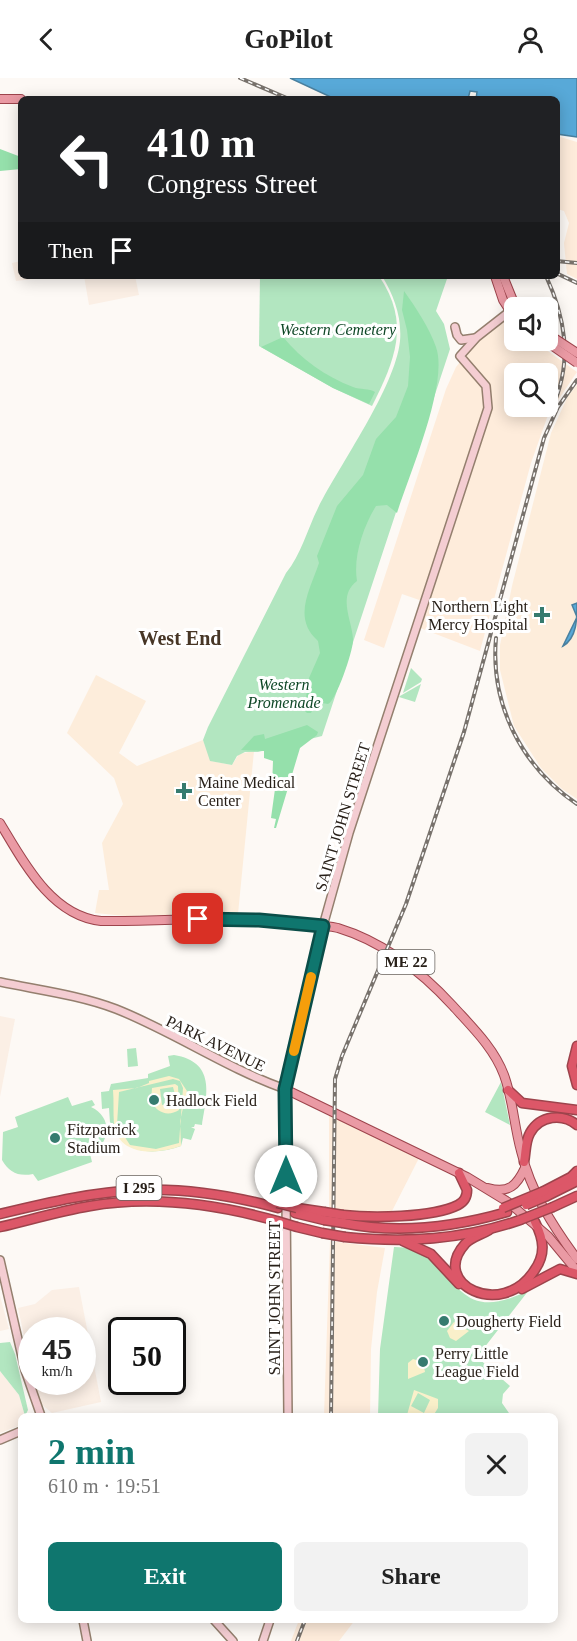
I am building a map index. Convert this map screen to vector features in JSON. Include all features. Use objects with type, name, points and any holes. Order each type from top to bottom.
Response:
[{"type":"highway","points":[[577,1046],[572,1066],[577,1085]]},
{"type":"highway","points":[[508,1090],[522,1103],[577,1110]]},
{"type":"highway","points":[[524,1165],[529,1136],[540,1122],[557,1117],[570,1120],[577,1125]]},
{"type":"highway","points":[[343,1219],[448,1209],[462,1203],[467,1190],[459,1173]]},
{"type":"highway","points":[[506,1207],[546,1194],[576,1176]]},
{"type":"highway","name":"I 295","points":[[0,1214],[70,1196],[133,1188],[187,1189],[387,1228],[460,1223],[506,1207]]},
{"type":"highway","name":"I 295","points":[[0,1227],[91,1206],[139,1201],[215,1206],[322,1233],[382,1241],[403,1241],[458,1237],[489,1230],[520,1220],[577,1196]]},
{"type":"highway","points":[[489,1230],[466,1243],[460,1251],[457,1266],[460,1280],[466,1287],[489,1296],[517,1288],[537,1266],[543,1247],[534,1222]]},
{"type":"highway","points":[[403,1241],[431,1254],[465,1291],[483,1299],[498,1299],[512,1294],[560,1269],[577,1272]]},
{"type":"main road","points":[[0,99],[18,99]]},
{"type":"main road","points":[[497,279],[507,297]]},
{"type":"main road","points":[[504,279],[510,297]]},
{"type":"main road","points":[[455,327],[461,340],[475,338],[504,317]]},
{"type":"main road","name":"SAINT JOHN STREET","points":[[288,1413],[285,1089],[323,926],[364,786],[488,408],[486,386],[460,356],[475,338]]},
{"type":"main road","points":[[558,341],[577,353]]},
{"type":"main road","points":[[558,350],[577,363]]},
{"type":"main road","points":[[0,823],[37,879],[69,910],[83,917],[110,921],[241,919],[323,926]]},
{"type":"main road","name":"ME 22","points":[[323,926],[364,938],[423,974],[478,1032],[501,1069],[508,1090],[524,1165],[546,1216],[577,1259]]},
{"type":"main road","name":"PARK AVENUE","points":[[0,982],[118,1010],[248,1075],[285,1089],[459,1173],[484,1187],[506,1207],[534,1222],[577,1272]]},
{"type":"main road","points":[[484,1187],[509,1189],[517,1184],[524,1165]]},
{"type":"main road","points":[[0,1260],[18,1339]]},
{"type":"main road","points":[[28,1395],[34,1413]]},
{"type":"main road","points":[[34,1395],[40,1413]]},
{"type":"main road","points":[[0,1440],[18,1434]]},
{"type":"main road","points":[[84,1623],[87,1641]]},
{"type":"main road","points":[[217,1623],[233,1641]]},
{"type":"main road","points":[[263,1641],[269,1623]]},
{"type":"shaded area","points":[[560,137],[577,142],[577,279],[567,274],[564,243],[569,223],[564,211],[560,210]]},
{"type":"shaded area","points":[[18,262],[18,279],[33,279],[16,281],[12,263]]},
{"type":"shaded area","points":[[85,279],[136,279],[139,295],[89,305]]},
{"type":"shaded area","points":[[503,319],[504,351],[548,351],[577,372],[558,400],[558,363],[504,363],[504,417],[547,417],[531,463],[480,651],[420,628],[428,603],[402,594],[384,648],[364,640],[446,389],[456,367],[479,339]]},
{"type":"shaded area","name":"Northern Light Mercy Hospital","points":[[577,385],[577,799],[562,789],[541,768],[514,726],[500,670],[500,645],[512,586],[551,433],[568,396]]},
{"type":"shaded area","name":"Maine Medical Center","points":[[96,675],[146,701],[119,753],[137,766],[203,740],[211,761],[232,765],[239,754],[254,751],[238,914],[125,916],[95,913],[99,890],[109,890],[102,843],[123,804],[114,778],[67,733]]},
{"type":"shaded area","points":[[0,1016],[15,1019],[0,1097]]},
{"type":"shaded area","points":[[329,1115],[419,1158],[391,1213],[329,1210]]},
{"type":"shaded area","points":[[330,1241],[385,1248],[377,1292],[371,1349],[370,1413],[324,1413]]},
{"type":"shaded area","points":[[79,1287],[85,1317],[20,1317],[18,1308],[35,1304],[52,1290]]},
{"type":"shaded area","points":[[0,1296],[9,1329],[0,1331]]},
{"type":"shaded area","points":[[0,1371],[19,1395],[24,1413],[18,1413],[18,1426],[0,1433]]},
{"type":"shaded area","points":[[96,1376],[101,1402],[52,1413],[39,1402],[37,1395],[96,1395]]},
{"type":"shaded area","points":[[298,1623],[353,1623],[339,1641],[291,1641]]},
{"type":"green space","points":[[0,149],[18,156],[18,169],[0,171]]},
{"type":"green space","name":"Western Cemetery","points":[[260,279],[381,279],[395,310],[397,326],[393,357],[372,406],[333,388],[259,346]]},
{"type":"green space","name":"Western Promenade","points":[[384,279],[447,279],[436,311],[444,324],[450,349],[322,736],[258,752],[245,752],[237,756],[232,765],[210,761],[203,740],[208,727],[286,573],[300,550],[318,508],[378,403],[388,381],[400,341],[398,315]]},
{"type":"green space","points":[[404,291],[426,325],[436,347],[439,363],[433,405],[397,513],[387,505],[376,506],[363,533],[356,562],[357,581],[351,587],[347,601],[353,645],[340,685],[328,704],[316,702],[311,713],[307,713],[304,710],[309,678],[320,653],[318,641],[306,623],[305,604],[319,563],[317,556],[337,506],[363,475],[376,439],[396,417],[408,386],[410,357],[402,310]]},
{"type":"green space","points":[[283,337],[306,360],[333,378],[353,387],[375,392],[369,404],[333,388],[261,347]]},
{"type":"green space","points":[[411,668],[422,679],[421,682],[403,693]]},
{"type":"green space","points":[[421,684],[415,702],[399,697],[400,696]]},
{"type":"green space","points":[[307,725],[318,732],[300,748],[276,828],[274,828],[276,819],[271,818],[275,789],[272,788],[273,761],[264,758],[264,751],[241,750],[254,736],[264,734],[265,739]]},
{"type":"green space","points":[[136,1048],[138,1066],[128,1067],[127,1049]]},
{"type":"green space","name":"Hadlock Field","points":[[174,1055],[187,1059],[203,1072],[206,1081],[206,1102],[202,1125],[195,1124],[191,1127],[195,1129],[191,1140],[183,1138],[181,1146],[161,1151],[131,1147],[123,1142],[113,1123],[110,1123],[109,1108],[102,1109],[101,1092],[109,1091],[111,1084],[148,1078],[148,1074],[170,1066],[168,1056]]},
{"type":"green space","points":[[501,1082],[510,1125],[485,1112]]},
{"type":"green space","name":"Fitzpatrick Stadium","points":[[68,1097],[72,1106],[92,1100],[95,1105],[91,1107],[98,1111],[106,1124],[107,1130],[102,1144],[90,1154],[92,1162],[38,1181],[33,1174],[18,1174],[8,1168],[2,1160],[3,1132],[18,1127],[15,1117]]},
{"type":"green space","name":"Dougherty Field","points":[[394,1247],[415,1250],[431,1259],[454,1285],[467,1295],[482,1302],[502,1301],[529,1290],[477,1357],[510,1386],[503,1394],[502,1403],[509,1413],[378,1413],[380,1349]]},
{"type":"green space","points":[[10,1342],[18,1367],[18,1394],[0,1371],[0,1343]]},
{"type":"green space","points":[[19,1395],[25,1395],[28,1410],[24,1413]]},
{"type":"sand","points":[[169,1076],[179,1079],[187,1091],[181,1117],[183,1088],[180,1081],[173,1079],[139,1087],[149,1081]]},
{"type":"sand","points":[[175,1084],[178,1086],[179,1110],[163,1113],[156,1108],[151,1101],[152,1088]],"holes":[[[173,1087],[177,1102],[162,1105],[160,1089]]]},
{"type":"sand","points":[[135,1088],[119,1092],[117,1125],[130,1145],[156,1149],[179,1143],[180,1126],[181,1146],[151,1152],[131,1148],[123,1143],[117,1135],[114,1124],[113,1090]]},
{"type":"sand","points":[[454,1322],[469,1331],[456,1341],[450,1338],[447,1331]]},
{"type":"sand","points":[[413,1359],[423,1362],[425,1372],[408,1379],[408,1363]]},
{"type":"sand","points":[[414,1390],[438,1399],[438,1408],[435,1413],[424,1413],[408,1413]],"holes":[[[418,1393],[430,1400],[424,1413],[411,1406]]]},
{"type":"water","points":[[290,78],[577,78],[577,137],[560,134],[560,96],[476,96],[477,92],[470,91],[469,96],[329,96]]},
{"type":"water","points":[[577,603],[577,609],[577,616],[572,605]]},
{"type":"water","points":[[577,618],[574,633],[568,643],[563,646]]},
{"type":"railway","points":[[240,78],[282,96]]},
{"type":"railway","points":[[560,261],[577,263]]},
{"type":"railway","points":[[560,275],[577,283]]},
{"type":"railway","points":[[547,279],[558,307],[564,338],[565,353],[558,391]]},
{"type":"railway","points":[[331,1413],[335,1079],[342,1056],[406,904],[464,732],[544,438],[558,407],[577,380]]},
{"type":"railway","points":[[496,638],[498,687],[504,710],[514,732],[540,772],[577,804]]},
{"type":"railway","points":[[297,1641],[304,1623]]},
{"type":"slow traffic","points":[[294,1051],[311,977]]},
{"type":"place","name":"Northern Light Mercy Hospital","points":[[542,615]]},
{"type":"place","name":"Maine Medical Center","points":[[184,791]]},
{"type":"place","name":"Hadlock Field","points":[[154,1100]]},
{"type":"place","name":"Fitzpatrick Stadium","points":[[55,1138]]},
{"type":"place","name":"Dougherty Field","points":[[444,1321]]},
{"type":"place","name":"Perry Little League Field","points":[[423,1362]]},
{"type":"district","name":"West End","points":[[180,638]]},
{"type":"route","points":[[198,919],[259,920],[323,926],[285,1089],[286,1176]]}]
